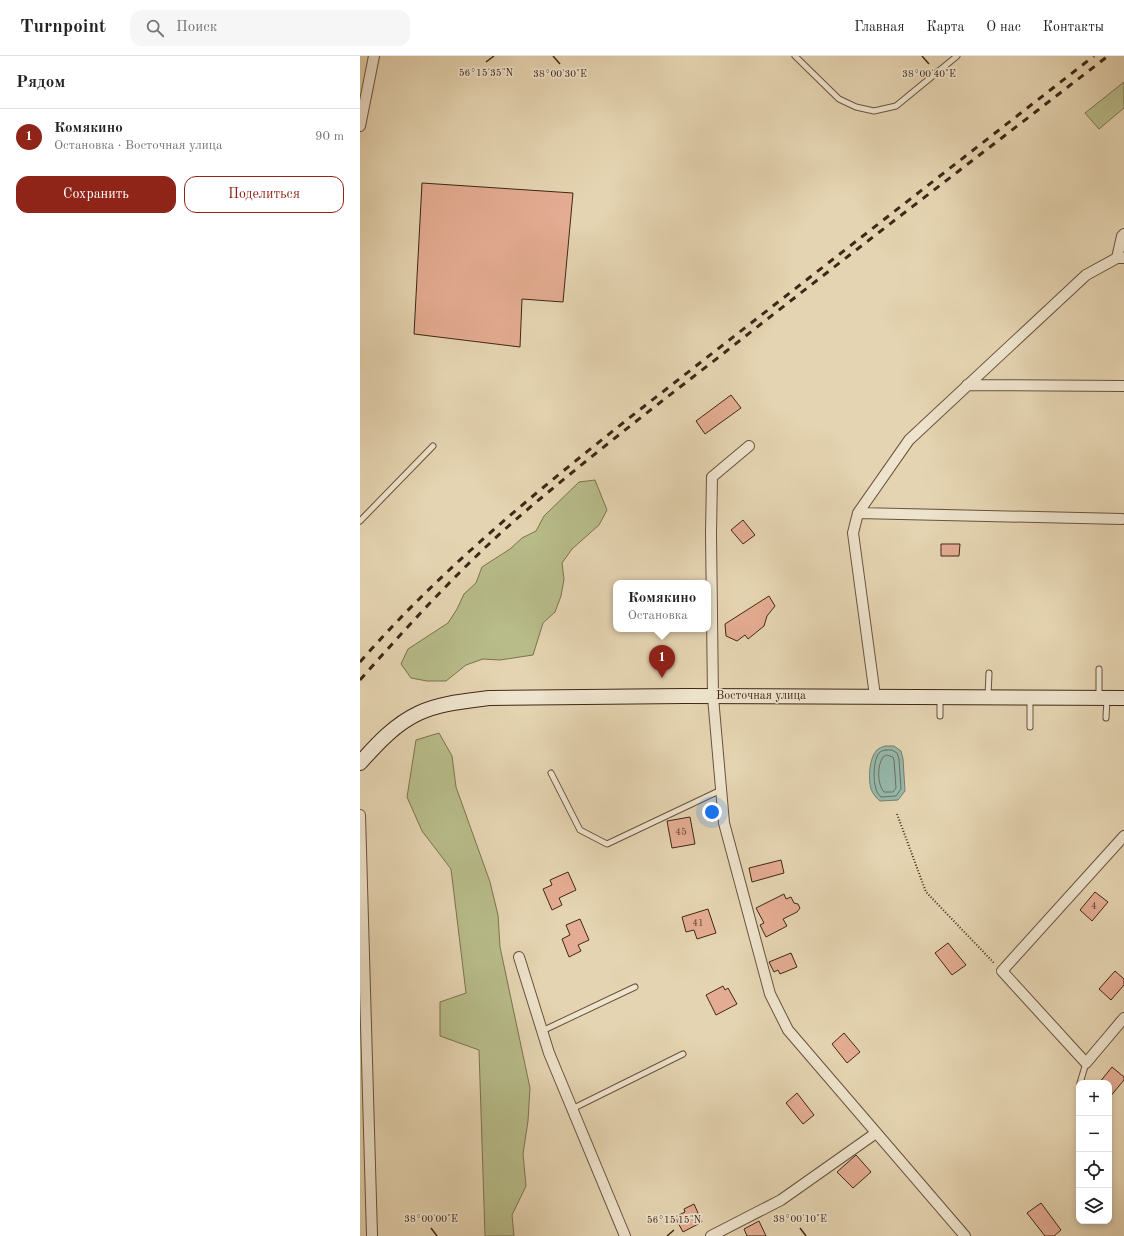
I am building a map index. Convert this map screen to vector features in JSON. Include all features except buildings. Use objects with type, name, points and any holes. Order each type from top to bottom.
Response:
[{"type":"main road","name":"Восточная улица","points":[[360,763],[383,738],[403,722],[419,712],[439,706],[489,698],[713,696],[1124,698]]},
{"type":"street","points":[[360,126],[374,56]]},
{"type":"street","points":[[875,696],[853,533],[858,513],[909,440],[1086,275],[1121,258],[1122,236],[1124,234]]},
{"type":"street","points":[[968,385],[1124,386]]},
{"type":"street","points":[[750,446],[712,477],[711,533],[713,696],[724,823],[770,994],[788,1030],[964,1236]]},
{"type":"street","points":[[858,513],[1122,519]]},
{"type":"street","points":[[360,815],[372,1236]]},
{"type":"street","points":[[1124,836],[1002,971],[1086,1063],[1124,1018]]},
{"type":"street","points":[[519,957],[549,1052],[625,1236]]},
{"type":"street","points":[[717,1235],[781,1200],[876,1133]]},
{"type":"lane","points":[[795,56],[839,100],[856,107],[874,111],[896,106],[957,56]]},
{"type":"lane","points":[[360,521],[433,446]]},
{"type":"lane","points":[[1099,669],[1106,718]]},
{"type":"lane","points":[[988,697],[989,674]]},
{"type":"lane","points":[[940,697],[940,716]]},
{"type":"lane","points":[[1030,698],[1030,727]]},
{"type":"lane","points":[[551,773],[580,830],[607,844],[721,790]]},
{"type":"lane","points":[[542,1031],[635,987]]},
{"type":"lane","points":[[572,1109],[683,1054]]},
{"type":"lane","points":[[1081,1080],[1086,1063]]},
{"type":"path","points":[[897,814],[926,892],[1002,971]]},
{"type":"green space","points":[[1124,82],[1124,108],[1099,129],[1085,113]]},
{"type":"green space","points":[[595,480],[607,510],[599,525],[572,549],[562,563],[564,579],[561,596],[555,612],[543,623],[533,655],[500,660],[483,659],[466,665],[446,681],[427,681],[411,678],[401,664],[408,649],[448,623],[464,594],[476,583],[482,567],[510,549],[522,538],[536,531],[544,516],[579,482]]},
{"type":"green space","points":[[439,733],[452,756],[456,787],[490,882],[498,915],[500,947],[530,1088],[528,1121],[523,1154],[526,1186],[512,1215],[514,1236],[485,1236],[479,1050],[440,1036],[440,1002],[466,993],[451,869],[422,831],[407,797],[416,740]]},
{"type":"water","points":[[885,746],[894,746],[901,751],[903,759],[905,791],[898,800],[880,801],[871,789],[869,774],[872,758],[877,750]]},
{"type":"railway","points":[[360,662],[423,595],[457,563],[561,473],[633,415],[1094,56]]},
{"type":"railway","points":[[360,680],[420,613],[462,570],[528,509],[625,430],[1108,56]]},
{"type":"place","name":"Комякино","points":[[662,678]]}]
